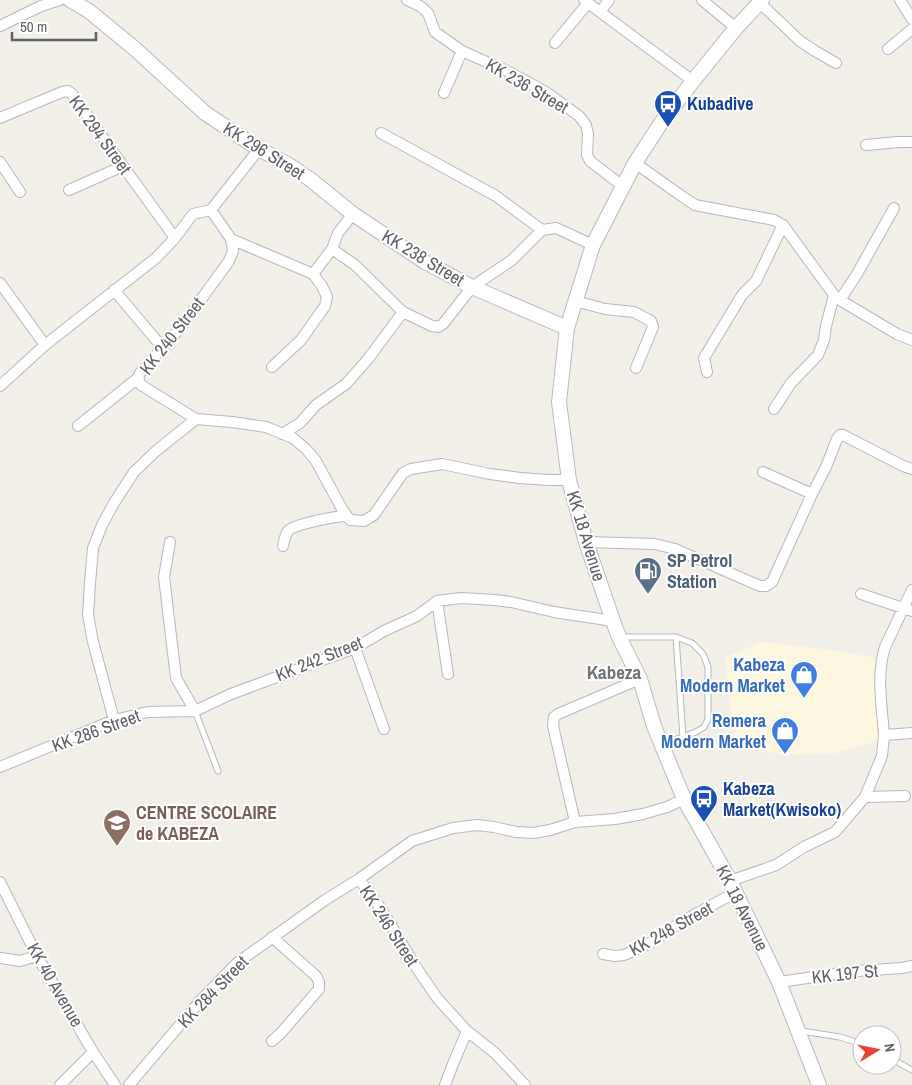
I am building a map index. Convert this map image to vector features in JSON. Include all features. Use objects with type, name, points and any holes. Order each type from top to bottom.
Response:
[{"type":"main road","name":"KK 296 Street","points":[[70,0],[89,11],[134,48],[205,113],[259,149],[289,165],[353,214]]},
{"type":"main road","name":"KK 18 Avenue","points":[[761,1],[736,28],[661,123],[636,163],[592,245],[567,328],[559,402],[569,480],[586,542],[619,637],[640,679],[654,726],[684,799],[733,887],[779,982],[819,1085]]},
{"type":"main road","name":"KK 238 Street","points":[[353,214],[425,262],[472,287]]},
{"type":"main road","points":[[472,287],[567,328]]},
{"type":"street","points":[[2,23],[60,0]]},
{"type":"street","name":"KK 236 Street","points":[[407,0],[420,6],[428,13],[435,32],[462,51],[508,71],[546,92],[579,116],[586,125],[588,134],[587,156],[590,161],[624,187]]},
{"type":"street","points":[[600,12],[609,0]]},
{"type":"street","points":[[702,0],[736,28]]},
{"type":"street","points":[[900,0],[912,19]]},
{"type":"street","points":[[761,1],[800,41],[836,63]]},
{"type":"street","points":[[555,43],[586,2],[693,81]]},
{"type":"street","points":[[888,49],[912,29]]},
{"type":"street","points":[[444,93],[462,51]]},
{"type":"street","name":"KK 294 Street","points":[[0,118],[68,91],[175,238]]},
{"type":"street","points":[[381,134],[496,196],[542,230],[556,228],[592,245]]},
{"type":"street","points":[[866,145],[912,142]]},
{"type":"street","points":[[0,386],[45,345],[156,258],[175,238],[193,214],[211,210],[259,149]]},
{"type":"street","points":[[0,162],[20,192]]},
{"type":"street","points":[[636,163],[682,197],[695,204],[774,220],[783,225],[837,297],[897,334],[912,340]]},
{"type":"street","points":[[69,190],[123,166]]},
{"type":"street","points":[[774,409],[791,383],[818,355],[837,297],[857,274],[894,208]]},
{"type":"street","points":[[211,210],[230,239],[313,274],[327,297],[325,306],[301,340],[272,366]]},
{"type":"street","points":[[313,274],[332,250],[338,233],[353,214]]},
{"type":"street","points":[[707,372],[704,358],[738,300],[756,281],[783,225]]},
{"type":"street","name":"KK 238 Street","points":[[472,287],[512,260],[542,230]]},
{"type":"street","name":"KK 240 Street","points":[[230,239],[233,250],[229,261],[181,327],[140,373],[138,378],[141,384],[196,419],[252,425],[293,438],[316,461],[346,516]]},
{"type":"street","points":[[332,250],[355,265],[403,312],[432,326],[438,327],[443,324],[472,287]]},
{"type":"street","points":[[0,283],[45,345]]},
{"type":"street","points":[[114,290],[162,347]]},
{"type":"street","points":[[575,301],[634,312],[651,321],[654,327],[636,368]]},
{"type":"street","points":[[282,434],[300,423],[316,405],[346,384],[368,359],[403,312]]},
{"type":"street","points":[[78,426],[138,378]]},
{"type":"street","points":[[114,720],[93,642],[88,615],[93,548],[102,525],[134,472],[156,451],[196,419]]},
{"type":"street","points":[[586,542],[666,546],[760,586],[766,586],[772,582],[840,435],[912,469]]},
{"type":"street","points":[[283,546],[289,530],[302,524],[346,516],[350,520],[364,521],[374,516],[403,473],[411,468],[442,464],[520,478],[569,480]]},
{"type":"street","points":[[763,472],[812,494]]},
{"type":"street","points":[[170,542],[164,577],[176,678],[195,711]]},
{"type":"street","name":"KK 248 Street","points":[[603,954],[624,955],[650,943],[733,887],[776,865],[804,847],[835,832],[865,797],[882,756],[884,735],[881,692],[882,657],[885,647],[908,610],[912,590]]},
{"type":"street","points":[[861,594],[908,610]]},
{"type":"street","points":[[448,674],[437,601],[461,598],[495,600],[613,621]]},
{"type":"street","name":"KK 242 Street","points":[[195,711],[231,694],[355,648],[384,631],[417,616],[437,601]]},
{"type":"street","points":[[355,648],[384,729]]},
{"type":"street","points":[[575,822],[553,726],[554,717],[640,679]]},
{"type":"street","name":"KK 286 Street","points":[[0,767],[114,720],[148,712],[195,711]]},
{"type":"street","points":[[884,735],[912,734]]},
{"type":"street","points":[[865,797],[905,796]]},
{"type":"street","name":"KK 246 Street","points":[[525,1085],[495,1053],[467,1031],[437,998],[382,910],[358,879],[412,842],[453,828],[477,825],[516,832],[534,833],[575,822],[616,819],[642,814],[667,807],[684,799]]},
{"type":"street","name":"KK 284 Street","points":[[129,1085],[201,1000],[236,963],[358,879]]},
{"type":"street","name":"KK 40 Avenue","points":[[0,882],[37,956],[114,1085]]},
{"type":"street","points":[[272,937],[316,976],[319,982],[319,989],[272,1041]]},
{"type":"street","points":[[0,958],[20,961],[37,956]]},
{"type":"street","name":"KK 197 St","points":[[779,982],[857,971],[912,966]]},
{"type":"street","points":[[446,1085],[452,1064],[467,1031]]},
{"type":"street","points":[[60,1085],[93,1052]]},
{"type":"lane","points":[[619,637],[676,637],[692,643],[703,654],[708,667],[708,719],[704,727],[696,732],[662,745]]},
{"type":"lane","points":[[676,637],[683,737]]},
{"type":"lane","points":[[195,711],[218,771]]},
{"type":"lane","points":[[798,1031],[840,1037],[852,1041]]},
{"type":"shaded area","name":"Kabeza Modern Market","points":[[764,642],[876,658],[880,740],[836,753],[785,755],[734,744],[725,657]]},
{"type":"place","name":"Kubadive","points":[[668,128]]},
{"type":"place","name":"SP Petrol Station","points":[[648,595]]},
{"type":"place","name":"Kabeza Modern Market","points":[[804,699]]},
{"type":"place","name":"Remera Modern Market","points":[[785,755]]},
{"type":"place","name":"Kabeza Market(Kwisoko)","points":[[704,823]]},
{"type":"place","name":"CENTRE SCOLAIRE de KABEZA","points":[[117,847]]},
{"type":"district","name":"Kabeza","points":[[614,672]]}]
